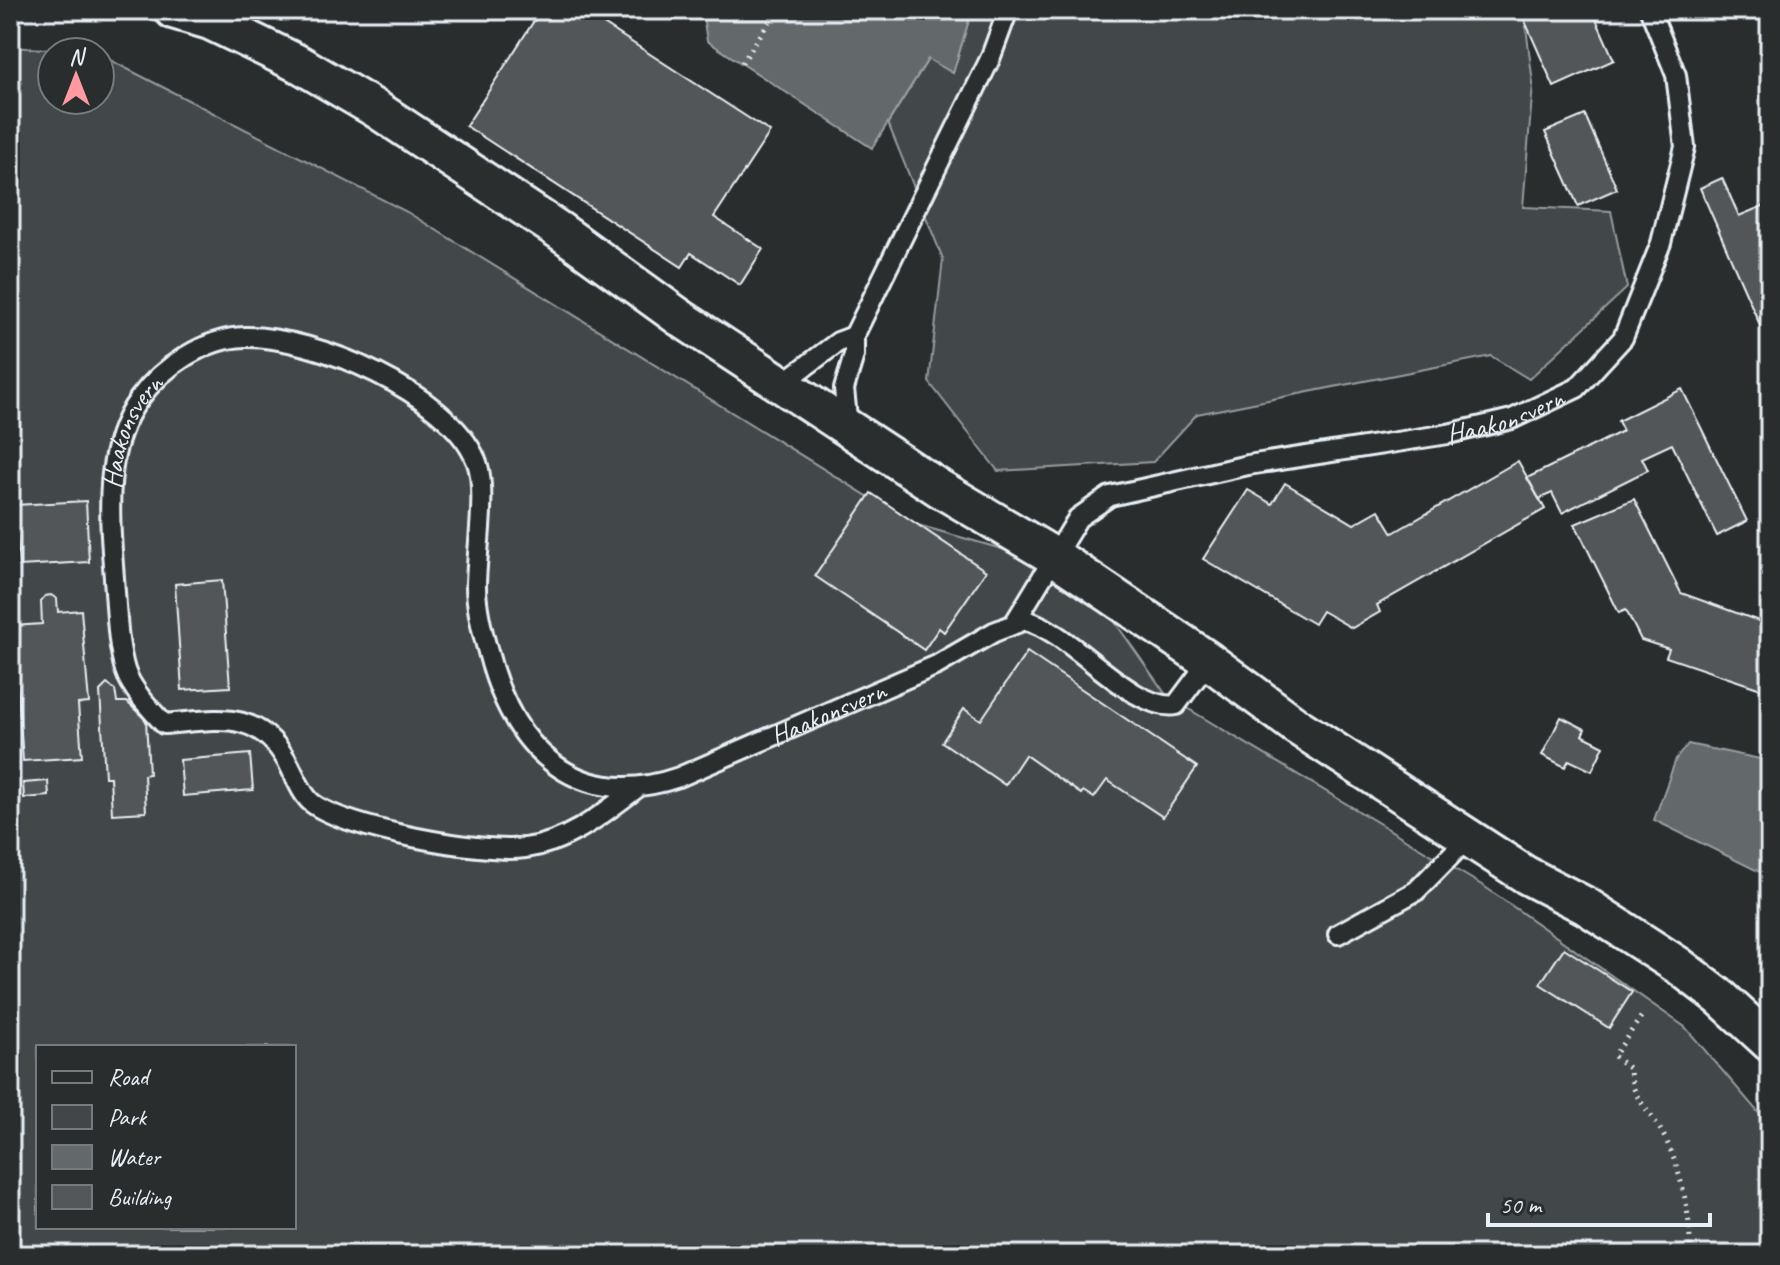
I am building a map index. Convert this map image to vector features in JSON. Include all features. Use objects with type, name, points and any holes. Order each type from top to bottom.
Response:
[{"type":"street","points":[[173,10],[210,21],[301,65],[376,109],[848,428],[939,488],[1055,557],[1209,661],[1298,727],[1526,875],[1586,906],[1679,966],[1721,998],[1770,1043]]},
{"type":"lane","points":[[848,428],[844,389],[854,355],[854,336],[990,59],[1008,10]]},
{"type":"lane","name":"Haakonsvern","points":[[637,788],[584,827],[526,848],[480,848],[340,818],[310,802],[280,747],[256,725],[223,720],[164,724],[126,672],[117,616],[111,482],[122,432],[138,400],[181,360],[206,346],[245,337],[308,347],[361,365],[387,376],[423,402],[459,434],[478,464],[476,588],[481,626],[503,702],[516,724],[558,768],[597,786],[637,788],[679,777],[748,749],[849,701],[937,665],[1015,622],[1078,518],[1110,496],[1248,465],[1448,434],[1512,419],[1577,388],[1623,338],[1661,243],[1685,147],[1676,75],[1650,10]]},
{"type":"lane","points":[[782,384],[838,342],[854,336]]},
{"type":"lane","points":[[1015,622],[1033,622],[1064,639],[1139,695],[1169,706],[1176,705],[1209,661]]},
{"type":"lane","points":[[1338,934],[1416,891],[1468,838]]},
{"type":"path","points":[[742,63],[777,10]]},
{"type":"path","points":[[1641,1017],[1614,1056],[1630,1069],[1631,1088],[1662,1132],[1691,1215],[1689,1255]]},
{"type":"green space","points":[[972,10],[1524,10],[1533,84],[1523,207],[1611,211],[1627,288],[1529,379],[1491,356],[1197,414],[1153,462],[998,471],[929,382],[943,259],[888,123],[929,58],[953,73]]},
{"type":"green space","points":[[10,47],[36,49],[36,116],[116,116],[116,63],[407,212],[911,523],[1079,571],[1167,696],[1485,887],[1685,1027],[1770,1126],[1770,1255],[10,1255]]},
{"type":"water","points":[[695,10],[972,10],[953,73],[928,59],[872,148],[707,41],[703,16]]},
{"type":"water","points":[[1688,744],[1770,761],[1770,877],[1654,820],[1676,759]]},
{"type":"building","points":[[541,10],[582,10],[770,132],[714,217],[763,249],[740,285],[691,253],[682,267],[466,126]]},
{"type":"building","points":[[1520,10],[1592,10],[1614,60],[1554,87]]},
{"type":"building","points":[[1585,115],[1617,189],[1578,206],[1545,132]]},
{"type":"building","points":[[1722,178],[1739,216],[1770,203],[1770,348],[1700,188]]},
{"type":"building","points":[[1682,389],[1747,521],[1717,536],[1672,444],[1642,458],[1648,470],[1562,513],[1552,493],[1539,499],[1527,478],[1623,431],[1618,421]]},
{"type":"building","points":[[1518,461],[1545,509],[1377,605],[1380,612],[1352,628],[1322,611],[1314,624],[1203,559],[1248,490],[1272,504],[1285,483],[1354,524],[1379,510],[1393,533]]},
{"type":"building","points":[[871,493],[986,571],[944,632],[939,628],[924,650],[815,576]]},
{"type":"building","points":[[1634,499],[1681,593],[1770,625],[1770,692],[1666,657],[1669,649],[1641,640],[1626,610],[1619,613],[1575,524]]},
{"type":"building","points":[[86,501],[89,562],[19,566],[15,505]]},
{"type":"building","points":[[222,580],[230,687],[182,690],[175,584]]},
{"type":"building","points":[[51,595],[57,599],[58,612],[81,610],[89,703],[78,704],[82,757],[23,761],[13,626],[42,624],[41,601]]},
{"type":"building","points":[[1027,652],[1197,767],[1163,817],[1107,780],[1094,798],[1083,791],[1081,794],[1025,755],[1005,785],[942,742],[964,709],[981,720]]},
{"type":"building","points":[[107,684],[115,690],[117,702],[127,702],[146,720],[149,774],[144,775],[146,812],[112,814],[110,777],[105,777],[100,691]]},
{"type":"building","points":[[1561,717],[1585,729],[1582,735],[1604,746],[1592,771],[1569,760],[1565,767],[1542,755]]},
{"type":"building","points":[[250,754],[253,790],[183,796],[180,760]]},
{"type":"building","points":[[48,781],[49,796],[24,798],[23,783]]},
{"type":"building","points":[[1564,948],[1632,992],[1609,1028],[1540,984]]}]
